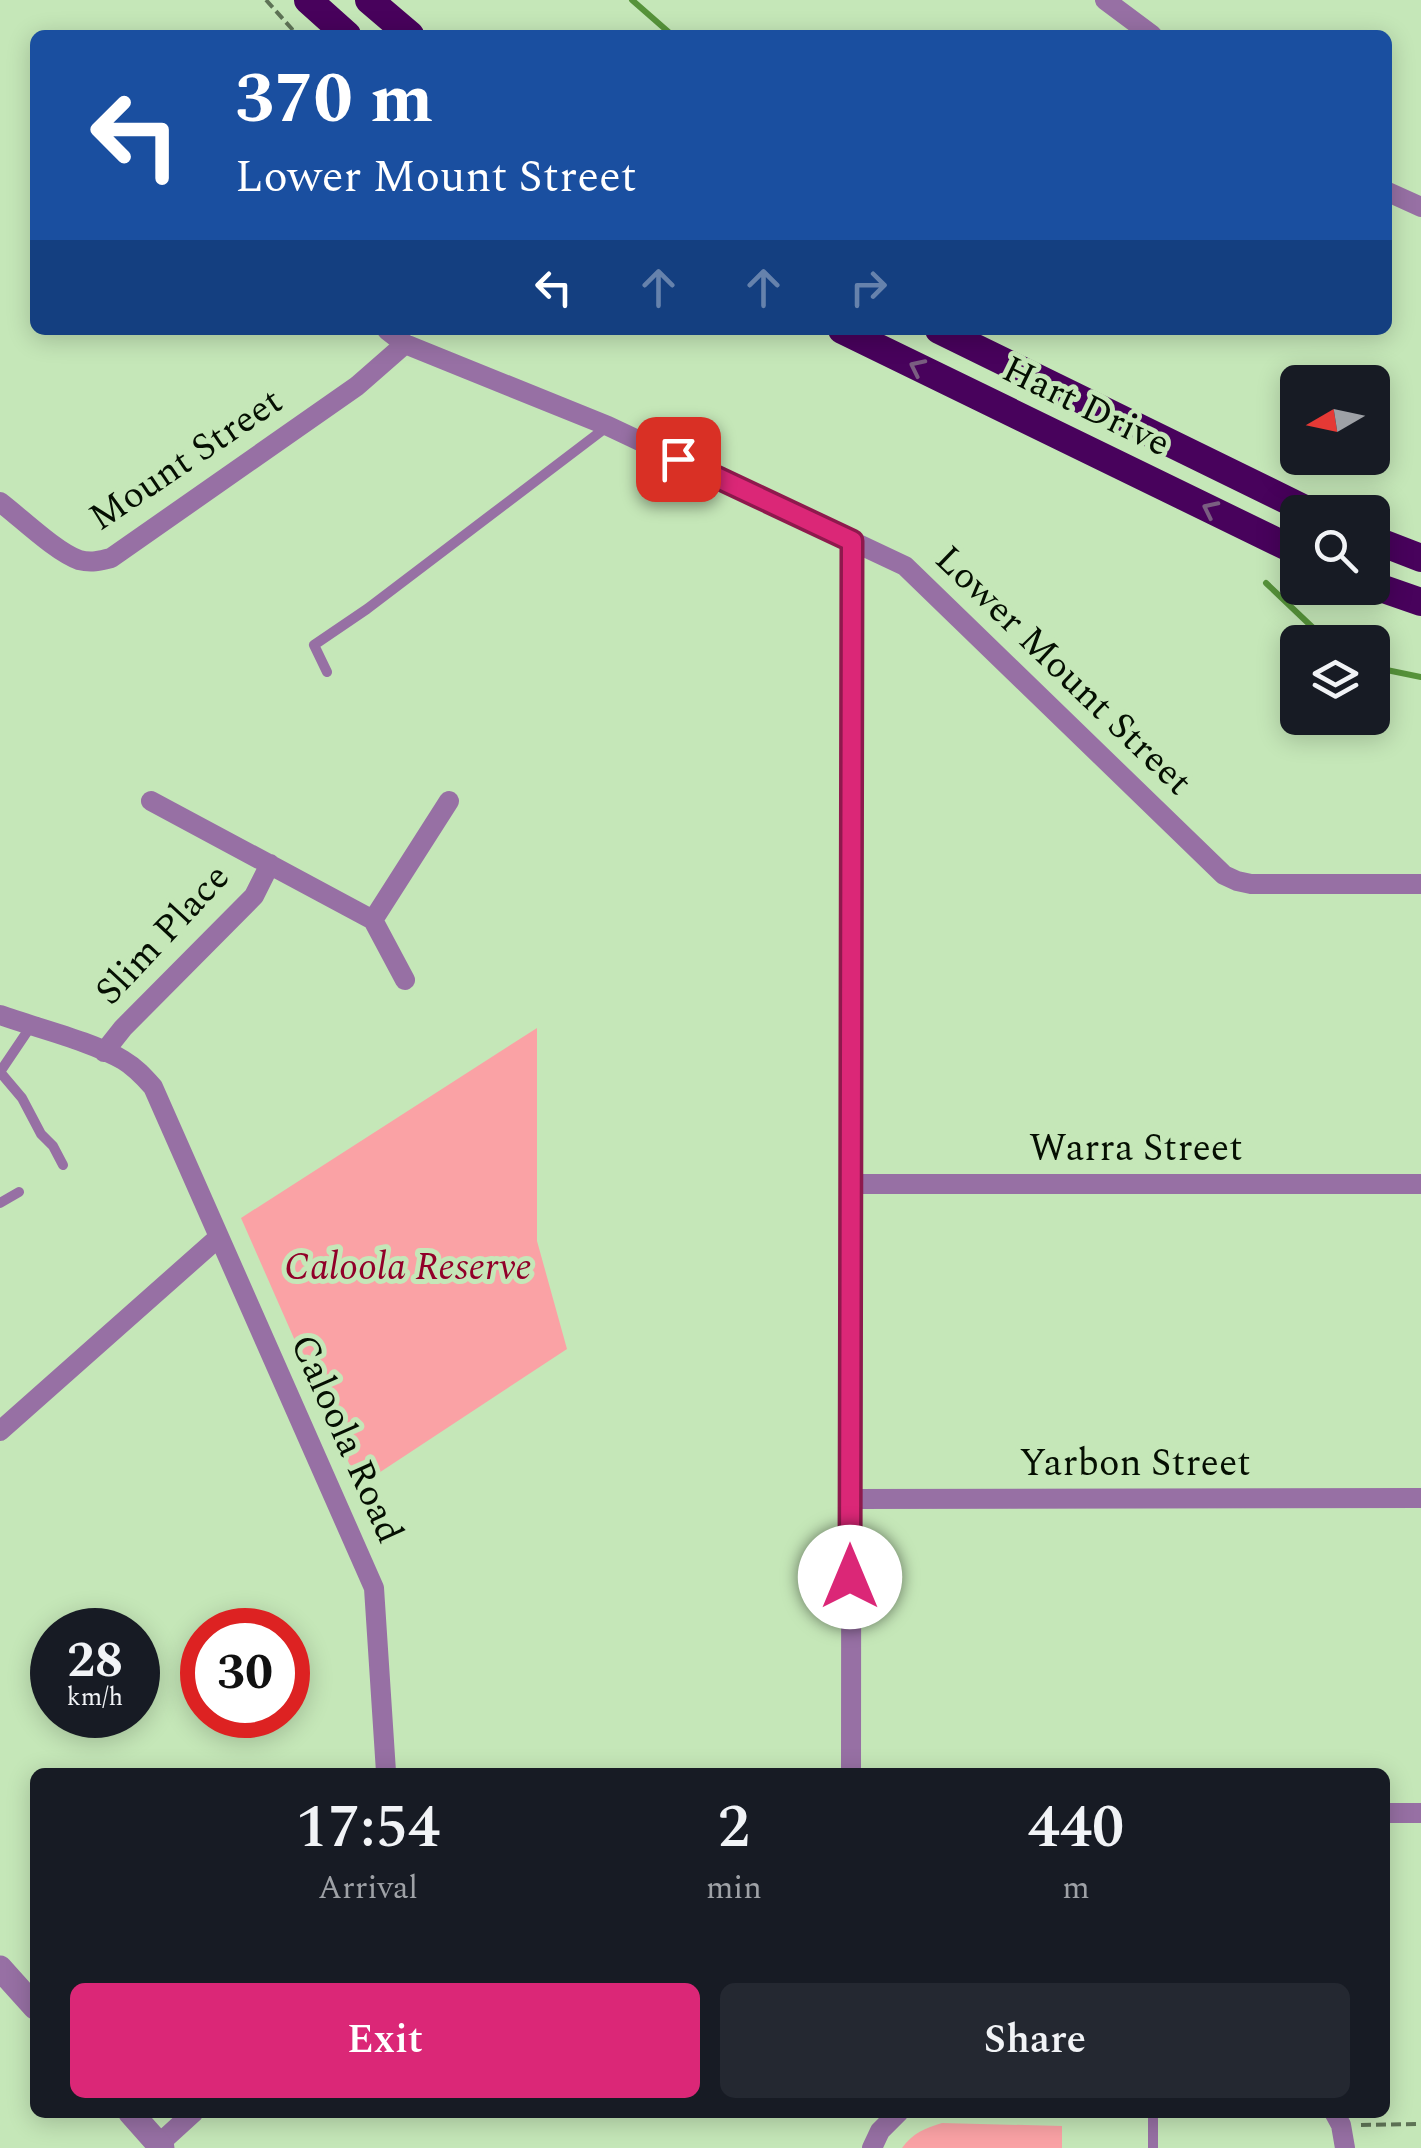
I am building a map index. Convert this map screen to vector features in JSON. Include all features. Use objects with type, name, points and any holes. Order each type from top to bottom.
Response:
[{"type":"highway","points":[[308,0],[341,30]]},
{"type":"highway","points":[[369,0],[404,30]]},
{"type":"highway","name":"Hart Drive","points":[[852,335],[1280,543]]},
{"type":"highway","name":"Hart Drive","points":[[949,335],[1280,497]]},
{"type":"highway","points":[[1390,546],[1421,558]]},
{"type":"highway","points":[[1390,591],[1421,602]]},
{"type":"street","points":[[1105,0],[1145,30]]},
{"type":"street","points":[[1392,194],[1421,207]]},
{"type":"street","name":"Lower Mount Street","points":[[393,335],[405,344],[608,426],[904,566],[1224,875],[1251,884],[1421,884]]},
{"type":"street","name":"Mount Street","points":[[0,502],[67,554],[82,561],[111,558],[357,386],[405,344]]},
{"type":"street","points":[[851,1768],[852,541]]},
{"type":"street","name":"Slim Place","points":[[152,801],[372,920]]},
{"type":"street","points":[[405,980],[372,920],[449,801]]},
{"type":"street","name":"Slim Place","points":[[104,1052],[122,1028],[254,896],[270,864]]},
{"type":"street","name":"Caloola Road","points":[[0,1015],[123,1060],[153,1087],[374,1588],[386,1768]]},
{"type":"street","name":"Warra Street","points":[[850,1184],[1421,1184]]},
{"type":"street","points":[[0,1431],[219,1237]]},
{"type":"street","name":"Yarbon Street","points":[[850,1499],[1421,1498]]},
{"type":"street","points":[[1390,1813],[1421,1813]]},
{"type":"street","points":[[0,1968],[30,2001]]},
{"type":"street","points":[[135,2118],[160,2146],[188,2118]]},
{"type":"street","points":[[872,2148],[880,2131],[893,2118]]},
{"type":"street","points":[[1337,2119],[1345,2148]]},
{"type":"lane","points":[[327,672],[314,644],[608,426]]},
{"type":"lane","points":[[31,1026],[0,1072],[22,1098],[40,1134],[64,1164]]},
{"type":"lane","points":[[0,1202],[18,1192]]},
{"type":"lane","points":[[1153,2118],[1153,2148]]},
{"type":"path","points":[[266,0],[292,30]]},
{"type":"path","points":[[1337,2119],[1421,2124]]},
{"type":"green space","name":"Caloola Reserve","points":[[537,1028],[537,1241],[567,1349],[359,1486],[241,1218]]},
{"type":"green space","points":[[942,2123],[1062,2126],[1062,2148],[902,2148],[910,2138]]},
{"type":"waterway","points":[[632,0],[666,30]]},
{"type":"waterway","points":[[1266,583],[1310,625]]},
{"type":"waterway","points":[[1390,671],[1421,677]]},
{"type":"route","points":[[678,459],[852,541],[850,1577]]}]
